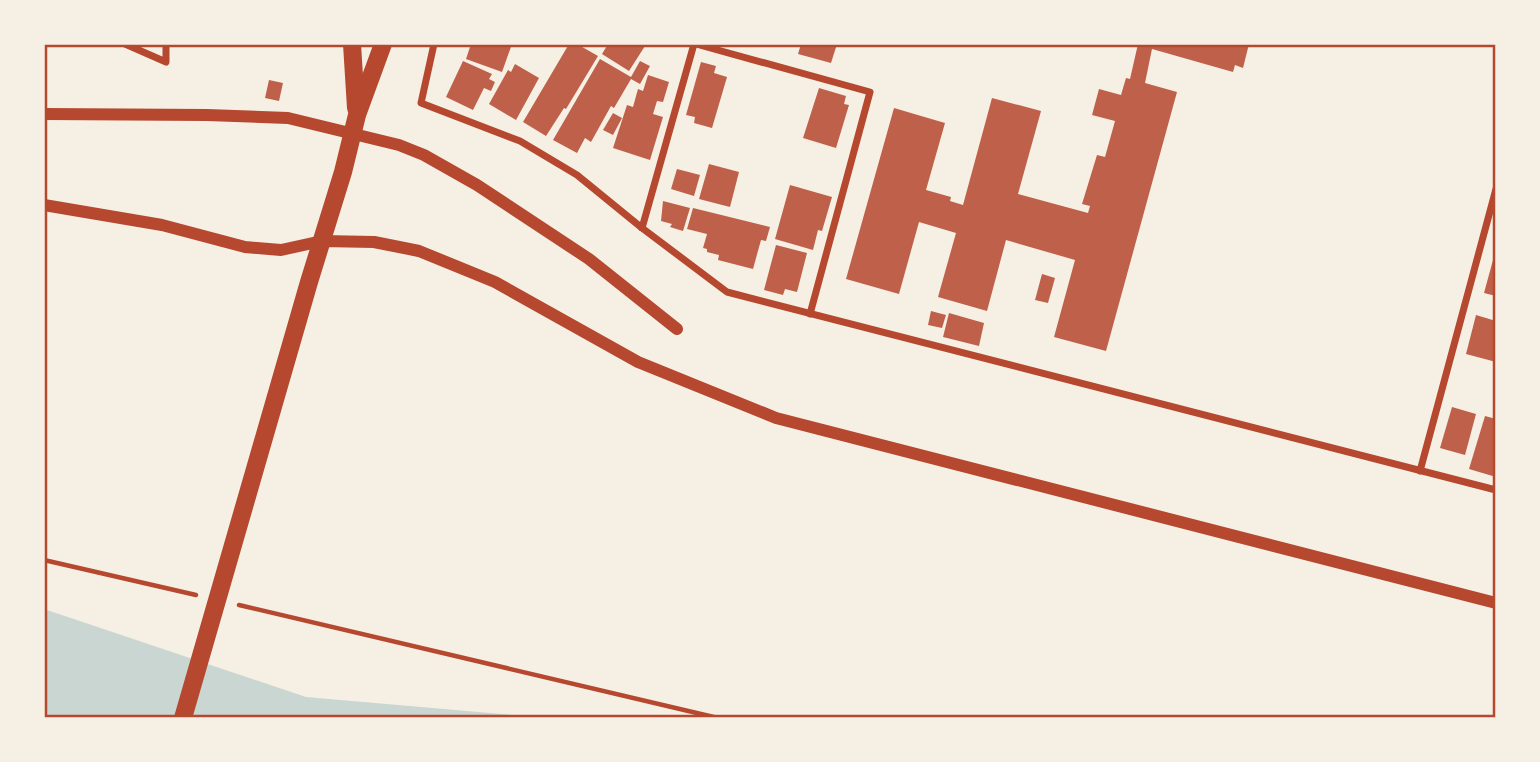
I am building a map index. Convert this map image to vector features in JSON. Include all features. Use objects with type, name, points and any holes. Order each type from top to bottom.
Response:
[{"type":"main road","points":[[352,44],[357,115]]},
{"type":"main road","points":[[183,718],[343,172],[357,115],[383,44]]},
{"type":"street","points":[[125,44],[166,62],[166,44]]},
{"type":"street","points":[[433,44],[421,103],[520,141],[577,175],[642,229],[727,292],[1496,490]]},
{"type":"street","points":[[642,229],[695,44],[870,92],[810,314]]},
{"type":"street","points":[[44,114],[288,118],[399,145],[424,155],[477,185],[589,259],[677,329]]},
{"type":"street","points":[[1420,471],[1496,189]]},
{"type":"street","points":[[44,205],[162,225],[245,247],[281,250],[322,241],[374,242],[419,251],[495,282],[638,362],[776,418],[1496,603]]},
{"type":"path","points":[[44,560],[206,597]]},
{"type":"path","points":[[233,603],[718,718]]},
{"type":"shaded area","points":[[44,609],[306,697],[546,718],[44,718]]},
{"type":"building","points":[[471,44],[512,44],[502,72],[466,59]]},
{"type":"building","points":[[569,44],[577,44],[598,56],[546,136],[523,122]]},
{"type":"building","points":[[608,44],[645,46],[629,71],[602,54]]},
{"type":"building","points":[[801,44],[837,44],[831,63],[798,54]]},
{"type":"building","points":[[1138,44],[1249,44],[1243,68],[1235,65],[1233,72],[1152,49],[1145,83],[1177,92],[1106,351],[1054,337],[1075,260],[1006,240],[987,311],[938,297],[956,233],[919,222],[899,294],[846,279],[894,108],[945,123],[926,190],[951,197],[950,201],[963,205],[992,98],[1041,111],[1018,194],[1088,213],[1090,206],[1082,204],[1097,155],[1105,157],[1115,121],[1092,115],[1099,89],[1121,95],[1126,78],[1130,79]]},
{"type":"building","points":[[600,59],[631,77],[640,61],[650,66],[640,84],[631,79],[614,108],[611,106],[591,142],[585,138],[577,153],[553,140]]},
{"type":"building","points":[[463,61],[492,74],[489,79],[495,82],[491,91],[484,88],[473,110],[446,97]]},
{"type":"building","points":[[701,62],[716,66],[714,73],[727,77],[712,128],[694,123],[695,117],[686,115]]},
{"type":"building","points":[[515,64],[539,78],[516,120],[489,104],[508,70],[511,72]]},
{"type":"building","points":[[648,75],[669,82],[663,102],[657,101],[653,114],[663,117],[650,160],[613,148],[627,105],[633,107],[638,89],[643,91]]},
{"type":"building","points":[[269,80],[283,83],[279,101],[265,98]]},
{"type":"building","points":[[819,88],[846,96],[844,104],[849,105],[836,148],[803,138]]},
{"type":"building","points":[[613,113],[622,118],[613,135],[603,130]]},
{"type":"building","points":[[709,164],[739,172],[730,207],[699,199]]},
{"type":"building","points":[[677,169],[700,175],[694,196],[671,189]]},
{"type":"building","points":[[790,185],[832,197],[813,250],[775,239]]},
{"type":"building","points":[[663,201],[690,208],[683,231],[661,221]]},
{"type":"building","points":[[693,208],[770,227],[766,241],[761,240],[753,269],[718,260],[719,255],[703,248],[707,234],[687,229]]},
{"type":"building","points":[[776,245],[807,253],[797,292],[785,289],[783,295],[764,290]]},
{"type":"building","points":[[1496,249],[1496,296],[1484,293]]},
{"type":"building","points":[[1042,274],[1055,278],[1048,303],[1035,300]]},
{"type":"building","points":[[931,311],[946,315],[942,328],[928,325]]},
{"type":"building","points":[[949,313],[984,323],[979,346],[943,337]]},
{"type":"building","points":[[1476,315],[1496,321],[1496,362],[1466,354]]},
{"type":"building","points":[[1452,407],[1476,414],[1465,455],[1440,448]]},
{"type":"building","points":[[1485,416],[1496,419],[1496,477],[1469,469]]}]
